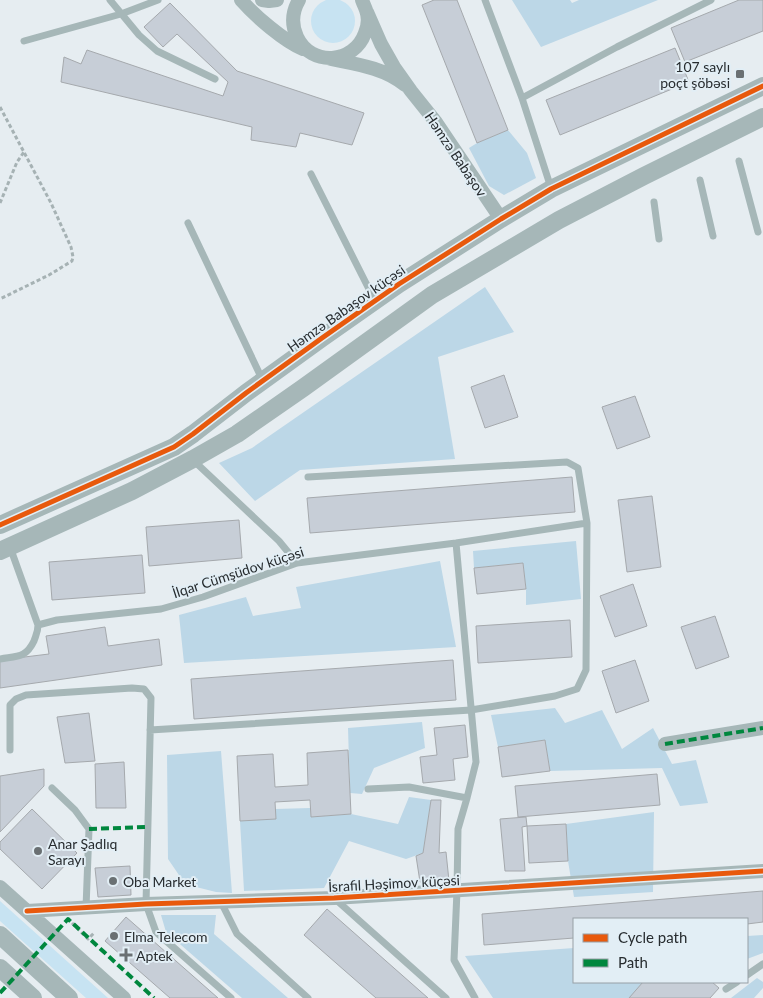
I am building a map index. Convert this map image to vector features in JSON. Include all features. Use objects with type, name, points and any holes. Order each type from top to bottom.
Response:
[{"type":"street","points":[[241,0],[250,11],[298,47],[325,58],[368,67],[401,82],[411,90]]},
{"type":"street","points":[[262,0],[277,0]]},
{"type":"street","points":[[299,0],[293,15],[294,30],[300,43],[311,53]]},
{"type":"street","points":[[325,58],[340,57],[353,51],[363,40],[368,26],[364,6]]},
{"type":"street","name":"Həmzə Babaşov","points":[[364,6],[381,44],[500,219]]},
{"type":"street","name":"Həmzə Babaşov küçəsi","points":[[0,525],[174,447],[399,284],[500,219],[551,189],[763,86]]},
{"type":"street","points":[[5,549],[132,491],[193,460],[251,424],[448,285],[560,220],[763,117]]},
{"type":"street","points":[[665,744],[763,728]]},
{"type":"street","name":"İsrafil Həşimov küçəsi","points":[[27,911],[146,904],[334,898],[763,871]]},
{"type":"street","points":[[0,887],[124,998]]},
{"type":"street","points":[[0,935],[70,998]]},
{"type":"street","points":[[0,968],[33,998]]},
{"type":"lane","points":[[110,0],[140,35],[157,51],[215,79]]},
{"type":"lane","points":[[24,41],[121,14],[158,0]]},
{"type":"lane","points":[[486,0],[522,98],[551,189]]},
{"type":"lane","points":[[522,98],[617,47],[711,0]]},
{"type":"lane","points":[[739,161],[758,232]]},
{"type":"lane","points":[[311,174],[375,301]]},
{"type":"lane","points":[[700,180],[714,236]]},
{"type":"lane","points":[[654,202],[659,239]]},
{"type":"lane","points":[[188,223],[263,381]]},
{"type":"lane","points":[[193,460],[279,541],[297,563]]},
{"type":"lane","points":[[150,730],[471,710],[555,696],[577,689],[586,670],[587,523],[578,468],[568,462],[308,477]]},
{"type":"lane","name":"İlqar Cümşüdov küçəsi","points":[[38,625],[58,620],[161,609],[203,597],[297,563],[456,543],[587,523]]},
{"type":"lane","points":[[456,543],[476,762],[458,829],[458,891],[454,960],[475,998]]},
{"type":"lane","points":[[0,659],[24,655],[38,633],[38,625],[5,549]]},
{"type":"lane","points":[[10,750],[10,705],[16,699],[26,696],[132,688],[144,689],[151,698],[146,904],[156,932],[231,998]]},
{"type":"lane","points":[[368,789],[409,787],[467,798]]},
{"type":"lane","points":[[52,788],[75,810],[89,830],[86,908]]},
{"type":"lane","points":[[334,898],[446,998]]},
{"type":"lane","points":[[221,902],[237,934],[308,998]]},
{"type":"lane","points":[[748,974],[762,966]]},
{"type":"lane","points":[[726,989],[735,983]]},
{"type":"path","points":[[0,107],[51,203],[71,247],[73,257],[72,261],[49,275],[0,299]]},
{"type":"path","points":[[0,203],[17,162],[24,152]]},
{"type":"path","points":[[68,919],[88,939],[94,933]]},
{"type":"shaded area","points":[[333,-1],[345,3],[351,9],[355,21],[351,33],[345,39],[333,43],[321,39],[315,33],[311,21],[315,9],[321,3]]},
{"type":"shaded area","points":[[512,0],[570,0],[572,3],[579,0],[658,0],[541,47]]},
{"type":"shaded area","points":[[508,130],[527,153],[536,178],[504,195],[489,186],[469,148]]},
{"type":"shaded area","points":[[485,287],[514,332],[438,357],[455,459],[300,470],[255,501],[219,463],[252,448]]},
{"type":"shaded area","points":[[576,541],[581,599],[526,605],[523,563],[474,568],[473,551]]},
{"type":"shaded area","points":[[440,561],[456,647],[184,663],[179,615],[246,597],[253,616],[301,608],[296,587]]},
{"type":"shaded area","points":[[555,708],[565,723],[602,710],[622,749],[653,728],[672,764],[696,760],[708,803],[680,806],[662,768],[550,771],[545,740],[498,747],[491,715]]},
{"type":"shaded area","points":[[422,722],[425,748],[374,768],[362,794],[350,793],[348,728]]},
{"type":"shaded area","points":[[221,751],[232,893],[216,892],[196,887],[181,878],[168,859],[167,755]]},
{"type":"shaded area","points":[[409,797],[431,800],[423,853],[406,859],[349,841],[324,888],[244,891],[240,821],[275,809],[310,808],[311,817],[351,814],[398,824]]},
{"type":"shaded area","points":[[654,812],[653,892],[574,897],[568,861],[566,824]]},
{"type":"shaded area","points":[[0,901],[108,998],[86,998],[0,921]]},
{"type":"shaded area","points":[[161,915],[216,915],[214,934],[288,998],[242,998],[166,932]]},
{"type":"shaded area","points":[[763,935],[763,953],[748,959],[748,936]]},
{"type":"shaded area","points":[[573,948],[573,983],[695,983],[676,998],[493,998],[465,956]]},
{"type":"shaded area","points":[[757,978],[763,982],[763,988],[754,998],[731,998]]},
{"type":"building","points":[[434,0],[457,0],[508,130],[477,143],[422,5]]},
{"type":"building","points":[[739,0],[763,0],[763,31],[685,62],[671,28]]},
{"type":"building","points":[[170,3],[237,71],[364,113],[352,145],[300,133],[296,147],[251,140],[252,127],[61,82],[64,57],[81,64],[87,50],[223,96],[228,82],[177,34],[163,47],[144,27]]},
{"type":"building","points":[[675,48],[689,82],[560,135],[546,100]]},
{"type":"building","points":[[504,375],[518,417],[485,428],[471,387]]},
{"type":"building","points":[[635,396],[650,437],[617,449],[602,407]]},
{"type":"building","points":[[572,477],[575,512],[310,533],[307,498]]},
{"type":"building","points":[[652,496],[661,567],[627,572],[618,500]]},
{"type":"building","points":[[239,520],[242,558],[149,566],[146,527]]},
{"type":"building","points":[[142,555],[145,593],[52,600],[49,562]]},
{"type":"building","points":[[523,563],[526,589],[477,594],[474,568]]},
{"type":"building","points":[[633,584],[647,626],[615,637],[600,596]]},
{"type":"building","points":[[715,616],[729,657],[696,669],[681,627]]},
{"type":"building","points":[[570,620],[572,657],[478,663],[476,626]]},
{"type":"building","points":[[105,627],[108,646],[159,639],[162,665],[0,688],[0,660],[49,654],[46,636]]},
{"type":"building","points":[[453,660],[456,700],[194,719],[191,679]]},
{"type":"building","points":[[635,660],[649,701],[616,713],[602,671]]},
{"type":"building","points":[[89,713],[95,761],[65,763],[57,717]]},
{"type":"building","points":[[465,725],[468,757],[453,759],[455,780],[423,783],[420,757],[437,755],[434,728]]},
{"type":"building","points":[[545,740],[550,771],[502,777],[498,747]]},
{"type":"building","points":[[348,750],[351,814],[311,817],[310,800],[275,802],[276,819],[240,821],[237,756],[273,754],[275,787],[308,785],[307,753]]},
{"type":"building","points":[[124,762],[126,808],[96,808],[95,764]]},
{"type":"building","points":[[44,769],[44,786],[0,832],[0,776]]},
{"type":"building","points":[[657,774],[660,805],[518,817],[515,786]]},
{"type":"building","points":[[431,800],[441,800],[439,853],[446,852],[449,881],[420,882],[416,856],[423,853]]},
{"type":"building","name":"Anar Şadlıq Sarayı","points":[[32,809],[77,853],[42,889],[0,849],[0,842]]},
{"type":"building","points":[[526,817],[527,826],[522,827],[525,871],[505,871],[500,819]]},
{"type":"building","points":[[566,824],[568,861],[529,863],[527,826]]},
{"type":"building","name":"Oba Market","points":[[130,866],[131,895],[98,897],[95,868]]},
{"type":"building","points":[[763,891],[763,922],[748,924],[748,918],[573,918],[573,938],[484,945],[482,914]]},
{"type":"building","points":[[327,909],[428,998],[376,998],[304,935]]},
{"type":"building","points":[[126,917],[218,998],[170,998],[105,941]]},
{"type":"building","points":[[642,983],[713,983],[719,988],[710,998],[629,998]]},
{"type":"marked path","points":[[665,744],[763,728]]},
{"type":"marked path","points":[[89,829],[147,827]]},
{"type":"marked path","points":[[0,993],[68,919],[154,998]]},
{"type":"cycle path","points":[[0,525],[174,447],[399,284],[501,219],[551,189],[763,86]]},
{"type":"cycle path","points":[[27,911],[146,904],[334,898],[763,871]]},
{"type":"place","name":"107 saylı poçt şöbəsi","points":[[740,74]]},
{"type":"place","name":"Anar Şadlıq Sarayı","points":[[38,851]]},
{"type":"place","name":"Oba Market","points":[[113,881]]},
{"type":"place","name":"Elma Telecom","points":[[114,936]]},
{"type":"place","name":"Aptek","points":[[126,955]]}]
